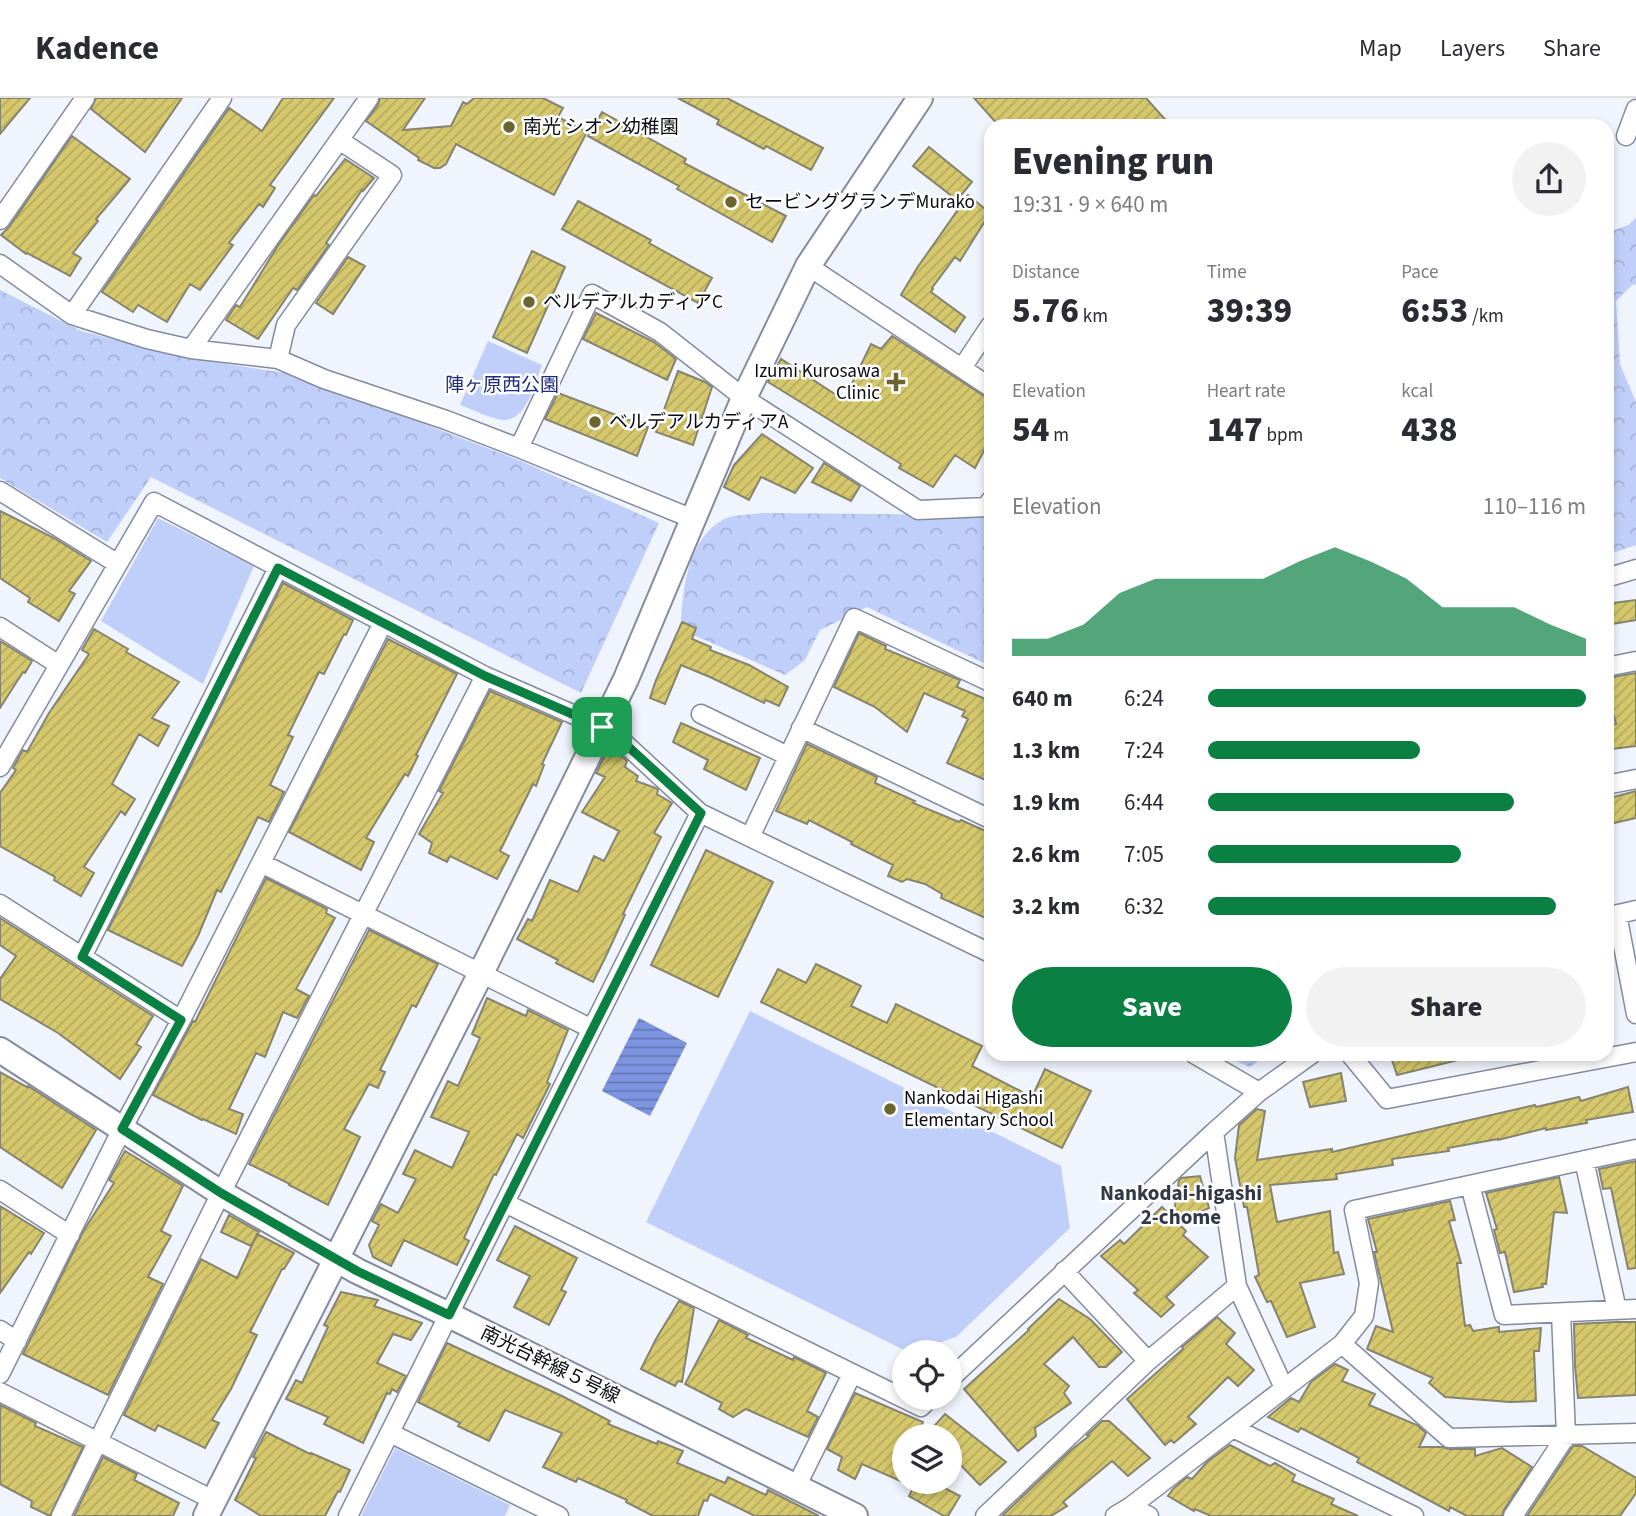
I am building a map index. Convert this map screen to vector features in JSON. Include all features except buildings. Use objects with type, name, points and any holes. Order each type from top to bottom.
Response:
[{"type":"street","points":[[0,220],[85,98]]},
{"type":"street","points":[[72,315],[222,98]]},
{"type":"street","points":[[191,349],[369,98]]},
{"type":"street","points":[[0,1392],[98,1442],[209,1508],[481,973],[626,679],[744,398],[808,266],[919,98]]},
{"type":"street","points":[[1626,136],[1636,109]]},
{"type":"street","points":[[278,359],[286,325],[393,175],[339,140]]},
{"type":"street","points":[[0,264],[72,315],[147,339],[191,349],[278,359],[324,379],[519,448],[693,519]]},
{"type":"street","points":[[808,266],[984,383]]},
{"type":"street","points":[[519,448],[592,295],[660,332],[744,398],[918,510],[984,507]]},
{"type":"street","points":[[962,368],[984,335]]},
{"type":"street","points":[[0,491],[118,564]]},
{"type":"street","points":[[0,766],[154,502],[485,676],[602,727],[621,740],[701,813],[984,950]]},
{"type":"street","points":[[82,957],[278,568]]},
{"type":"street","points":[[1614,576],[1636,569]]},
{"type":"street","points":[[750,837],[854,618],[984,679]]},
{"type":"street","points":[[0,1374],[122,1129],[181,1020],[383,622]]},
{"type":"street","points":[[0,627],[59,665]]},
{"type":"street","points":[[1614,665],[1636,661]]},
{"type":"street","points":[[61,1516],[221,1193],[485,676]]},
{"type":"street","points":[[701,714],[788,756]]},
{"type":"street","points":[[801,728],[984,816]]},
{"type":"street","points":[[1614,783],[1636,779]]},
{"type":"street","points":[[348,1516],[701,813]]},
{"type":"street","points":[[261,863],[592,1029]]},
{"type":"street","points":[[0,904],[181,1020]]},
{"type":"street","points":[[1614,916],[1636,911]]},
{"type":"street","points":[[1614,924],[1636,1014]]},
{"type":"street","name":"南光台幹線５号線","points":[[0,1050],[221,1193],[357,1271],[796,1487],[819,1508],[855,1516]]},
{"type":"street","points":[[1614,1056],[1636,1052]]},
{"type":"street","points":[[1206,1061],[1259,1092]]},
{"type":"street","points":[[962,1368],[1214,1132],[1259,1092],[1302,1061]]},
{"type":"street","points":[[1356,1061],[1387,1099],[1588,1061]]},
{"type":"street","points":[[1214,1132],[1237,1286],[1284,1388]]},
{"type":"street","points":[[1123,1511],[1342,1344],[1364,1316],[1369,1283],[1354,1210],[1636,1149]]},
{"type":"street","points":[[1584,1160],[1617,1310]]},
{"type":"street","points":[[1470,1185],[1504,1315],[1636,1309]]},
{"type":"street","points":[[0,1190],[70,1236]]},
{"type":"street","points":[[505,1203],[892,1394]]},
{"type":"street","points":[[1064,1271],[1148,1361]]},
{"type":"street","points":[[985,1516],[1148,1361],[1237,1286]]},
{"type":"street","points":[[1513,1516],[1566,1436],[1561,1313]]},
{"type":"street","points":[[0,1330],[17,1340]]},
{"type":"street","points":[[1342,1344],[1449,1438],[1636,1433]]},
{"type":"street","points":[[796,1487],[852,1374]]},
{"type":"street","points":[[1233,1428],[1414,1516]]},
{"type":"street","points":[[390,1433],[559,1516]]},
{"type":"street","points":[[1123,1511],[1149,1516]]},
{"type":"green space","points":[[1636,218],[1636,284],[1616,301],[1620,364],[1636,402],[1636,545],[1614,553],[1614,230],[1628,225]]},
{"type":"green space","points":[[0,290],[81,331],[182,357],[324,379],[414,420],[521,461],[659,523],[581,693],[151,477],[107,542],[0,478]]},
{"type":"green space","name":"陣ヶ原西公園","points":[[488,341],[542,365],[523,409],[510,419],[487,416],[460,405]]},
{"type":"green space","points":[[738,515],[984,515],[984,663],[867,607],[820,630],[805,660],[785,675],[691,634],[681,621],[690,564],[703,538],[712,527],[724,519]]},
{"type":"green space","points":[[158,518],[254,566],[203,684],[101,621]]},
{"type":"green space","points":[[750,1011],[1061,1166],[1070,1228],[956,1337],[947,1340],[892,1340],[892,1344],[646,1222]]},
{"type":"green space","points":[[1236,1061],[1258,1061],[1250,1067]]},
{"type":"green space","points":[[395,1448],[510,1505],[505,1516],[361,1516]]},
{"type":"water","points":[[639,1018],[687,1043],[650,1116],[602,1091]]},
{"type":"place","name":"南光 シオン幼稚園","points":[[509,127]]},
{"type":"place","name":"セービンググランデMurako","points":[[731,202]]},
{"type":"place","name":"ベルデアルカディアC","points":[[529,302]]},
{"type":"place","name":"Izumi Kurosawa Clinic","points":[[896,382]]},
{"type":"place","name":"ベルデアルカディアA","points":[[595,422]]},
{"type":"place","name":"Nankodai Higashi Elementary School","points":[[890,1109]]},
{"type":"district","name":"Nankodai-higashi 2-chome","points":[[1181,1205]]},
{"type":"route","points":[[278,568],[485,676],[602,727],[621,740],[701,813],[449,1315],[357,1271],[221,1193],[122,1129],[181,1020],[82,957],[278,568]]}]
